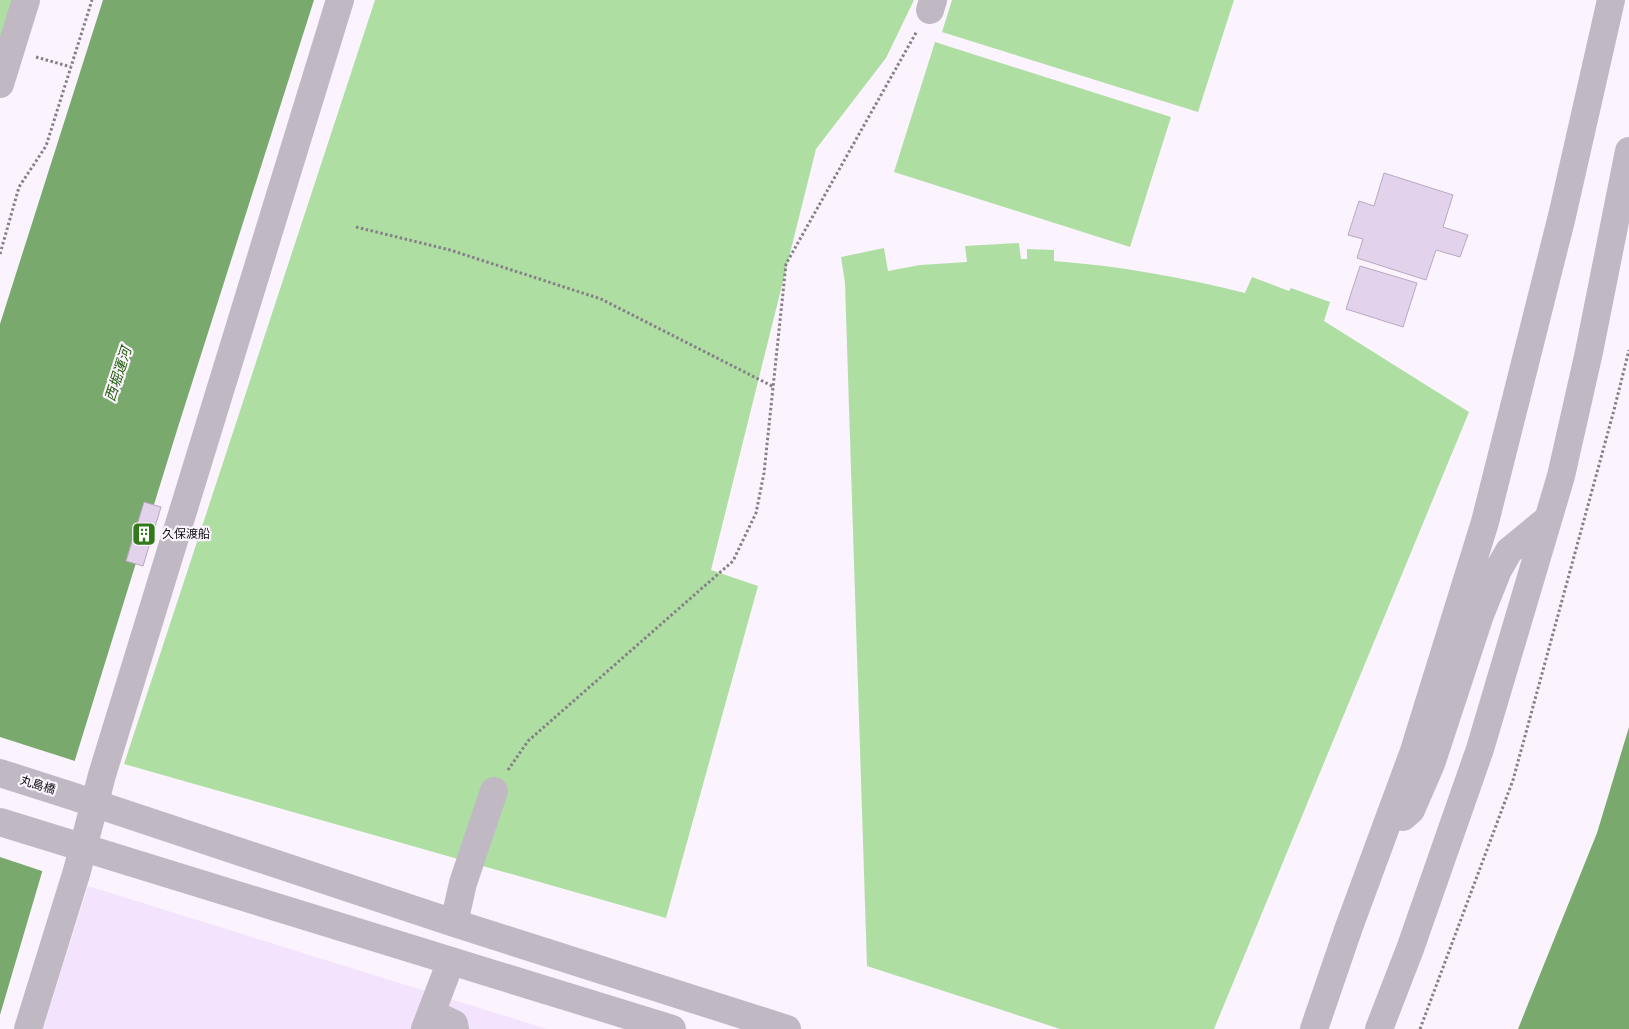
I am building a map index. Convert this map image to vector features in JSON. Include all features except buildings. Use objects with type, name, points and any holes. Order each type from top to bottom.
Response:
[{"type":"street","points":[[0,84],[26,0]]},
{"type":"street","points":[[28,1029],[72,844],[85,800],[102,775],[340,0]]},
{"type":"street","points":[[1314,1029],[1414,751],[1485,522],[1562,216],[1612,0]]},
{"type":"street","points":[[1379,1029],[1410,949],[1480,749],[1561,476],[1589,352],[1629,151]]},
{"type":"street","points":[[1383,835],[1411,810],[1431,764],[1480,615],[1498,570],[1509,551],[1548,519]]},
{"type":"street","name":"丸島橋","points":[[0,773],[454,923],[787,1029]]},
{"type":"street","points":[[454,923],[463,883],[494,791]]},
{"type":"street","points":[[0,822],[672,1029]]},
{"type":"street","points":[[451,961],[428,1021],[454,1024],[455,1029]]},
{"type":"path","points":[[0,254],[20,186],[46,146],[92,0]]},
{"type":"path","points":[[494,791],[528,741],[732,561],[756,513],[764,473],[786,264],[931,5]]},
{"type":"path","points":[[11,49],[71,68]]},
{"type":"path","points":[[356,227],[450,250],[600,299],[774,387]]},
{"type":"path","points":[[1420,1029],[1513,780],[1629,350]]},
{"type":"shaded area","points":[[0,0],[21,0],[0,62]]},
{"type":"shaded area","points":[[375,0],[914,0],[886,58],[816,149],[711,570],[758,586],[666,918],[124,764]]},
{"type":"shaded area","points":[[952,0],[1234,0],[1198,112],[942,32]]},
{"type":"shaded area","points":[[935,42],[1171,117],[1130,247],[894,172]]},
{"type":"shaded area","points":[[1019,243],[1021,259],[1027,259],[1027,249],[1054,250],[1054,261],[1150,273],[1245,293],[1252,277],[1289,291],[1291,288],[1330,302],[1324,321],[1469,412],[1214,1029],[1060,1029],[867,966],[845,283],[841,257],[884,248],[888,271],[920,265],[967,262],[965,246]]},
{"type":"shaded area","points":[[88,886],[547,1029],[43,1029]]},
{"type":"water","name":"西堀運河","points":[[103,0],[314,0],[178,427],[75,760],[0,1015],[0,324]]},
{"type":"water","points":[[1629,727],[1629,1029],[1518,1029],[1597,833]]},
{"type":"pier","points":[[0,737],[78,762],[45,872],[0,857]]},
{"type":"place","name":"久保渡船","points":[[144,534]]}]
